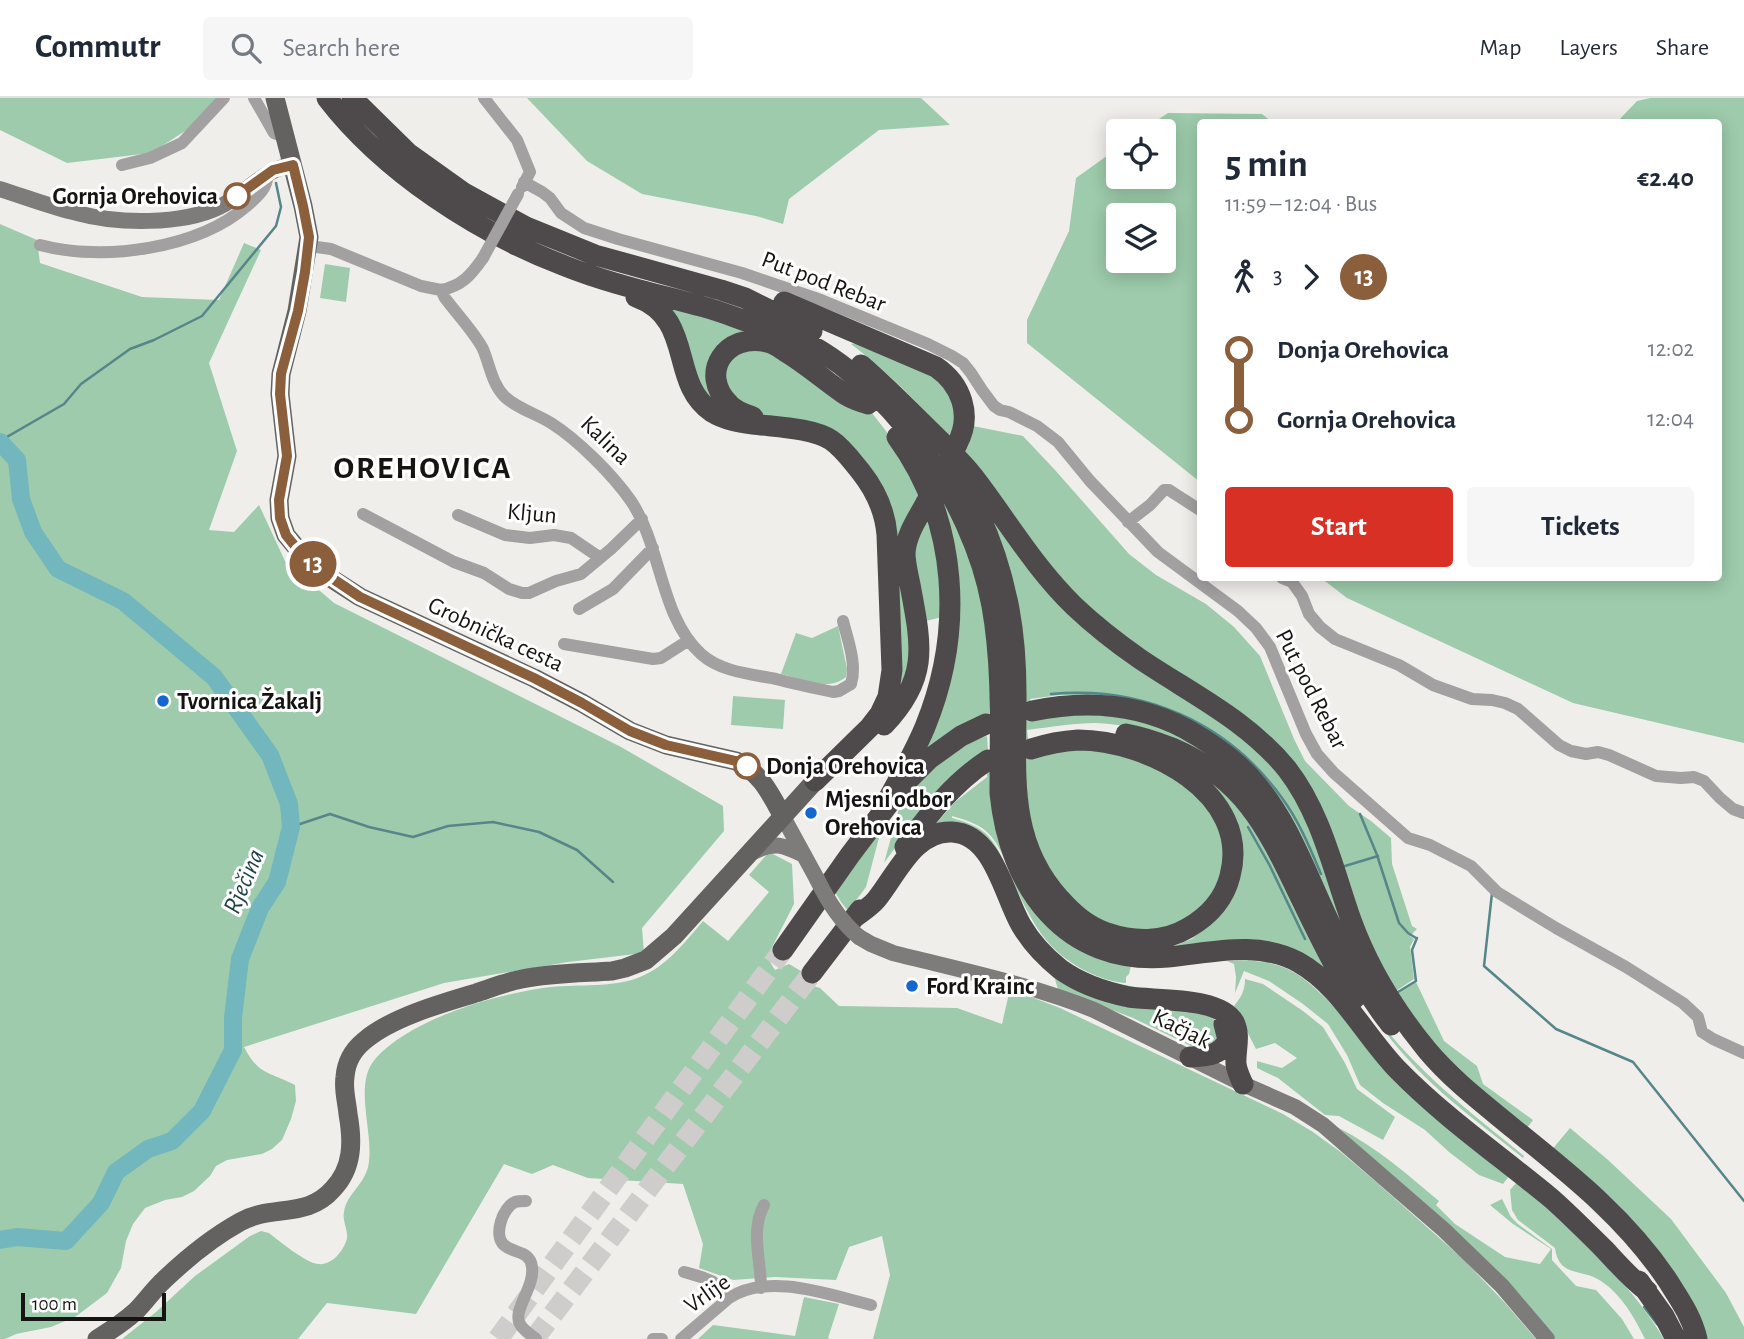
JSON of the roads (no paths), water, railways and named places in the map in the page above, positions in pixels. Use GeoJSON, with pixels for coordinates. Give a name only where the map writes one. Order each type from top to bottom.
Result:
{"type":"FeatureCollection","features":[{"type":"Feature","properties":{"kind":"highway"},"geometry":{"type":"LineString","coordinates":[[327,98],[387,160],[425,190],[460,214],[510,242],[593,277],[706,307],[780,331],[842,367],[865,386],[920,446],[951,492],[981,564],[992,603],[997,637],[1000,680],[1000,793],[1007,835],[1023,876],[1048,912],[1081,940],[1100,950],[1122,956],[1155,958],[1240,949],[1261,950],[1279,954],[1310,970],[1337,995],[1386,1056],[1418,1090],[1552,1200],[1647,1291]]}},
{"type":"Feature","properties":{"kind":"highway"},"geometry":{"type":"LineString","coordinates":[[352,98],[408,153],[464,193],[526,227],[595,255],[745,298],[801,324],[824,338],[854,358],[887,387],[973,477],[1019,542],[1074,606],[1140,659],[1213,704],[1244,727],[1287,770],[1302,791],[1317,821],[1367,958],[1404,1021],[1450,1075],[1579,1182],[1623,1223],[1656,1262],[1681,1301],[1692,1319],[1695,1339]]}},
{"type":"Feature","properties":{"kind":"highway"},"geometry":{"type":"LineString","coordinates":[[593,277],[613,289],[643,300],[663,314],[675,336],[689,383],[703,405],[729,420],[774,426],[829,439],[839,446],[867,480],[880,502],[886,518],[889,564],[891,683],[888,697],[870,727],[814,781]]}},
{"type":"Feature","properties":{"kind":"highway"},"geometry":{"type":"LineString","coordinates":[[721,290],[765,294],[936,367],[944,372],[958,389],[962,402],[964,423],[961,437],[910,534],[905,551],[920,641],[916,677],[891,718],[869,738],[845,752]]}},
{"type":"Feature","properties":{"kind":"highway"},"geometry":{"type":"LineString","coordinates":[[759,326],[816,359],[859,394],[891,429],[907,450],[940,529],[946,554],[950,596],[949,635],[944,669],[924,728],[881,813]]}},
{"type":"Feature","properties":{"kind":"highway"},"geometry":{"type":"LineString","coordinates":[[774,426],[735,410],[719,389],[716,377],[720,356],[739,343],[754,341],[774,344],[803,362],[843,393],[868,404]]}},
{"type":"Feature","properties":{"kind":"highway"},"geometry":{"type":"LineString","coordinates":[[916,417],[948,459],[968,492],[1000,572],[1013,639],[1016,694],[1015,763],[1021,825],[1027,846],[1042,876],[1069,909],[1099,930],[1135,940],[1158,939],[1186,930],[1214,908],[1229,880],[1233,853],[1227,824],[1203,788],[1178,769],[1140,751],[1092,741],[1031,745],[1054,735],[1091,732],[1135,736],[1194,757],[1226,781],[1264,825],[1339,976],[1375,1030],[1409,1070],[1447,1106],[1577,1211],[1647,1291],[1676,1339]]}},
{"type":"Feature","properties":{"kind":"highway"},"geometry":{"type":"LineString","coordinates":[[1032,711],[1068,705],[1107,706],[1165,718],[1215,747],[1249,775],[1289,831],[1332,929],[1354,970],[1384,1016],[1447,1084],[1604,1214],[1650,1269],[1695,1339]]}},
{"type":"Feature","properties":{"kind":"highway"},"geometry":{"type":"LineString","coordinates":[[783,950],[903,785],[929,760],[961,736],[986,724]]}},
{"type":"Feature","properties":{"kind":"highway"},"geometry":{"type":"LineString","coordinates":[[857,927],[924,821],[956,785],[987,765]]}},
{"type":"Feature","properties":{"kind":"highway"},"geometry":{"type":"LineString","coordinates":[[812,973],[857,927],[921,842],[941,833],[960,833],[986,852],[1021,924],[1036,946],[1060,969],[1110,992],[1142,999],[1203,1004],[1232,1019],[1237,1030],[1238,1074],[1243,1084]]}},
{"type":"Feature","properties":{"kind":"highway"},"geometry":{"type":"LineString","coordinates":[[1191,1057],[1215,1054],[1226,1044],[1226,1027],[1216,1010]]}},
{"type":"Feature","properties":{"kind":"main road"},"geometry":{"type":"LineString","coordinates":[[275,98],[308,228],[309,246]]}},
{"type":"Feature","properties":{"kind":"main road"},"geometry":{"type":"LineString","coordinates":[[0,189],[78,214],[105,218],[174,220],[218,208],[267,174],[293,165]]}},
{"type":"Feature","properties":{"kind":"main road","name":"Grobnička cesta"},"geometry":{"type":"LineString","coordinates":[[309,246],[298,311],[281,374],[280,394],[287,456],[279,500],[280,518],[286,535],[294,545],[313,564],[360,597],[534,678],[630,731],[666,745],[744,764],[757,774],[782,815]]}},
{"type":"Feature","properties":{"kind":"main road"},"geometry":{"type":"LineString","coordinates":[[97,1339],[128,1318],[186,1260],[237,1223],[262,1213],[311,1206],[332,1192],[346,1169],[351,1153],[344,1089],[347,1065],[355,1051],[372,1035],[425,1009],[512,981],[625,968],[646,960],[674,936],[814,781]]}},
{"type":"Feature","properties":{"kind":"main road","name":"Kačjak"},"geometry":{"type":"LineString","coordinates":[[782,815],[844,924],[857,927],[871,944],[892,953],[1069,1000],[1295,1107],[1355,1151],[1444,1230],[1502,1286],[1547,1339]]}},
{"type":"Feature","properties":{"kind":"main road"},"geometry":{"type":"LineString","coordinates":[[748,854],[771,844],[788,847],[804,855]]}},
{"type":"Feature","properties":{"kind":"street"},"geometry":{"type":"LineString","coordinates":[[122,165],[150,158],[182,143],[224,98]]}},
{"type":"Feature","properties":{"kind":"street"},"geometry":{"type":"LineString","coordinates":[[254,98],[274,133],[285,137]]}},
{"type":"Feature","properties":{"kind":"street"},"geometry":{"type":"LineString","coordinates":[[309,246],[331,249],[421,286],[441,290],[465,281],[483,258],[530,172],[517,140],[484,98]]}},
{"type":"Feature","properties":{"kind":"street"},"geometry":{"type":"LineString","coordinates":[[40,245],[67,250],[122,251],[190,237],[229,220],[241,211],[265,187],[267,174]]}},
{"type":"Feature","properties":{"kind":"street","name":"Put pod Rebar"},"geometry":{"type":"LineString","coordinates":[[521,188],[550,198],[561,213],[584,228],[773,283],[821,300],[952,356],[963,363],[994,406],[1037,426],[1058,442],[1090,481],[1158,552],[1197,581]]}},
{"type":"Feature","properties":{"kind":"street","name":"Kalina"},"geometry":{"type":"LineString","coordinates":[[441,290],[482,347],[496,386],[503,395],[563,430],[580,444],[630,500],[642,519],[671,607],[689,640],[700,653],[729,669],[833,692],[839,691],[851,684],[853,676],[843,621]]}},
{"type":"Feature","properties":{"kind":"street"},"geometry":{"type":"LineString","coordinates":[[1128,522],[1164,490],[1169,490],[1197,508]]}},
{"type":"Feature","properties":{"kind":"street"},"geometry":{"type":"LineString","coordinates":[[363,514],[454,562],[484,573],[516,592],[529,593],[580,573],[642,519]]}},
{"type":"Feature","properties":{"kind":"street","name":"Kljun"},"geometry":{"type":"LineString","coordinates":[[458,515],[505,535],[530,538],[554,535],[571,538],[599,557]]}},
{"type":"Feature","properties":{"kind":"street"},"geometry":{"type":"LineString","coordinates":[[579,609],[613,589],[653,548]]}},
{"type":"Feature","properties":{"kind":"street","name":"Put pod Rebar"},"geometry":{"type":"LineString","coordinates":[[1197,581],[1238,611],[1256,628],[1270,648],[1317,754],[1334,773],[1408,838],[1430,845],[1471,866],[1497,892],[1683,1003],[1698,1017],[1702,1032],[1744,1054]]}},
{"type":"Feature","properties":{"kind":"street","name":"Put pod Rebar"},"geometry":{"type":"LineString","coordinates":[[1290,581],[1302,596],[1309,614],[1335,639],[1399,664],[1433,685],[1472,699],[1492,700],[1511,706],[1570,751],[1609,755],[1656,776],[1694,777],[1704,781],[1733,809],[1744,813]]}},
{"type":"Feature","properties":{"kind":"street"},"geometry":{"type":"LineString","coordinates":[[564,644],[653,659],[661,658],[689,640]]}},
{"type":"Feature","properties":{"kind":"street"},"geometry":{"type":"LineString","coordinates":[[526,1201],[512,1204],[499,1225],[499,1236],[507,1247],[523,1253],[532,1262],[530,1288],[517,1315],[523,1329],[536,1339]]}},
{"type":"Feature","properties":{"kind":"street"},"geometry":{"type":"LineString","coordinates":[[761,1288],[758,1217],[764,1205]]}},
{"type":"Feature","properties":{"kind":"street"},"geometry":{"type":"LineString","coordinates":[[684,1272],[710,1279],[729,1298]]}},
{"type":"Feature","properties":{"kind":"street","name":"Vrlije"},"geometry":{"type":"LineString","coordinates":[[681,1339],[729,1298],[737,1293],[761,1288],[800,1287],[871,1305]]}},
{"type":"Feature","properties":{"kind":"street"},"geometry":{"type":"LineString","coordinates":[[653,1339],[662,1339]]}},
{"type":"Feature","properties":{"kind":"waterway"},"geometry":{"type":"LineString","coordinates":[[0,441],[64,404],[81,384],[130,349],[202,316],[276,226],[281,207],[276,183]]}},
{"type":"Feature","properties":{"kind":"waterway","name":"Rječina"},"geometry":{"type":"LineString","coordinates":[[0,442],[17,460],[21,499],[33,532],[58,569],[123,601],[214,677],[270,755],[289,804],[291,827],[277,882],[260,908],[240,959],[233,1018],[233,1050],[202,1111],[172,1141],[148,1149],[116,1172],[101,1203],[66,1241],[17,1237],[0,1240]]}},
{"type":"Feature","properties":{"kind":"waterway"},"geometry":{"type":"LineString","coordinates":[[1051,694],[1085,693],[1150,703],[1209,730],[1236,749],[1282,798],[1299,825],[1321,874]]}},
{"type":"Feature","properties":{"kind":"waterway"},"geometry":{"type":"LineString","coordinates":[[291,827],[330,814],[369,827],[413,837],[448,826],[493,822],[539,832],[577,850],[613,882]]}},
{"type":"Feature","properties":{"kind":"waterway"},"geometry":{"type":"LineString","coordinates":[[1360,814],[1377,855],[1399,923],[1416,938]]}},
{"type":"Feature","properties":{"kind":"waterway"},"geometry":{"type":"LineString","coordinates":[[1248,827],[1305,939]]}},
{"type":"Feature","properties":{"kind":"waterway"},"geometry":{"type":"LineString","coordinates":[[1345,866],[1378,856]]}},
{"type":"Feature","properties":{"kind":"waterway"},"geometry":{"type":"LineString","coordinates":[[1492,893],[1484,966],[1556,1029],[1633,1062],[1744,1201]]}},
{"type":"Feature","properties":{"kind":"waterway"},"geometry":{"type":"LineString","coordinates":[[1398,992],[1416,981],[1412,950],[1417,938]]}},
{"type":"Feature","properties":{"kind":"waterway"},"geometry":{"type":"LineString","coordinates":[[1644,1307],[1657,1324]]}},
{"type":"Feature","properties":{"kind":"tunnel"},"geometry":{"type":"LineString","coordinates":[[498,1339],[783,950]]}},
{"type":"Feature","properties":{"kind":"tunnel"},"geometry":{"type":"LineString","coordinates":[[534,1339],[812,973]]}},
{"type":"Feature","properties":{"kind":"place","name":"Gornja Orehovica"},"geometry":{"type":"Point","coordinates":[237,196]}},
{"type":"Feature","properties":{"kind":"place","name":"Tvornica Žakalj"},"geometry":{"type":"Point","coordinates":[163,701]}},
{"type":"Feature","properties":{"kind":"place","name":"Donja Orehovica"},"geometry":{"type":"Point","coordinates":[747,766]}},
{"type":"Feature","properties":{"kind":"place","name":"Mjesni odbor Orehovica"},"geometry":{"type":"Point","coordinates":[811,813]}},
{"type":"Feature","properties":{"kind":"place","name":"Ford Krainc"},"geometry":{"type":"Point","coordinates":[912,986]}},
{"type":"Feature","properties":{"kind":"district","name":"OREHOVICA"},"geometry":{"type":"Point","coordinates":[423,467]}}]}
